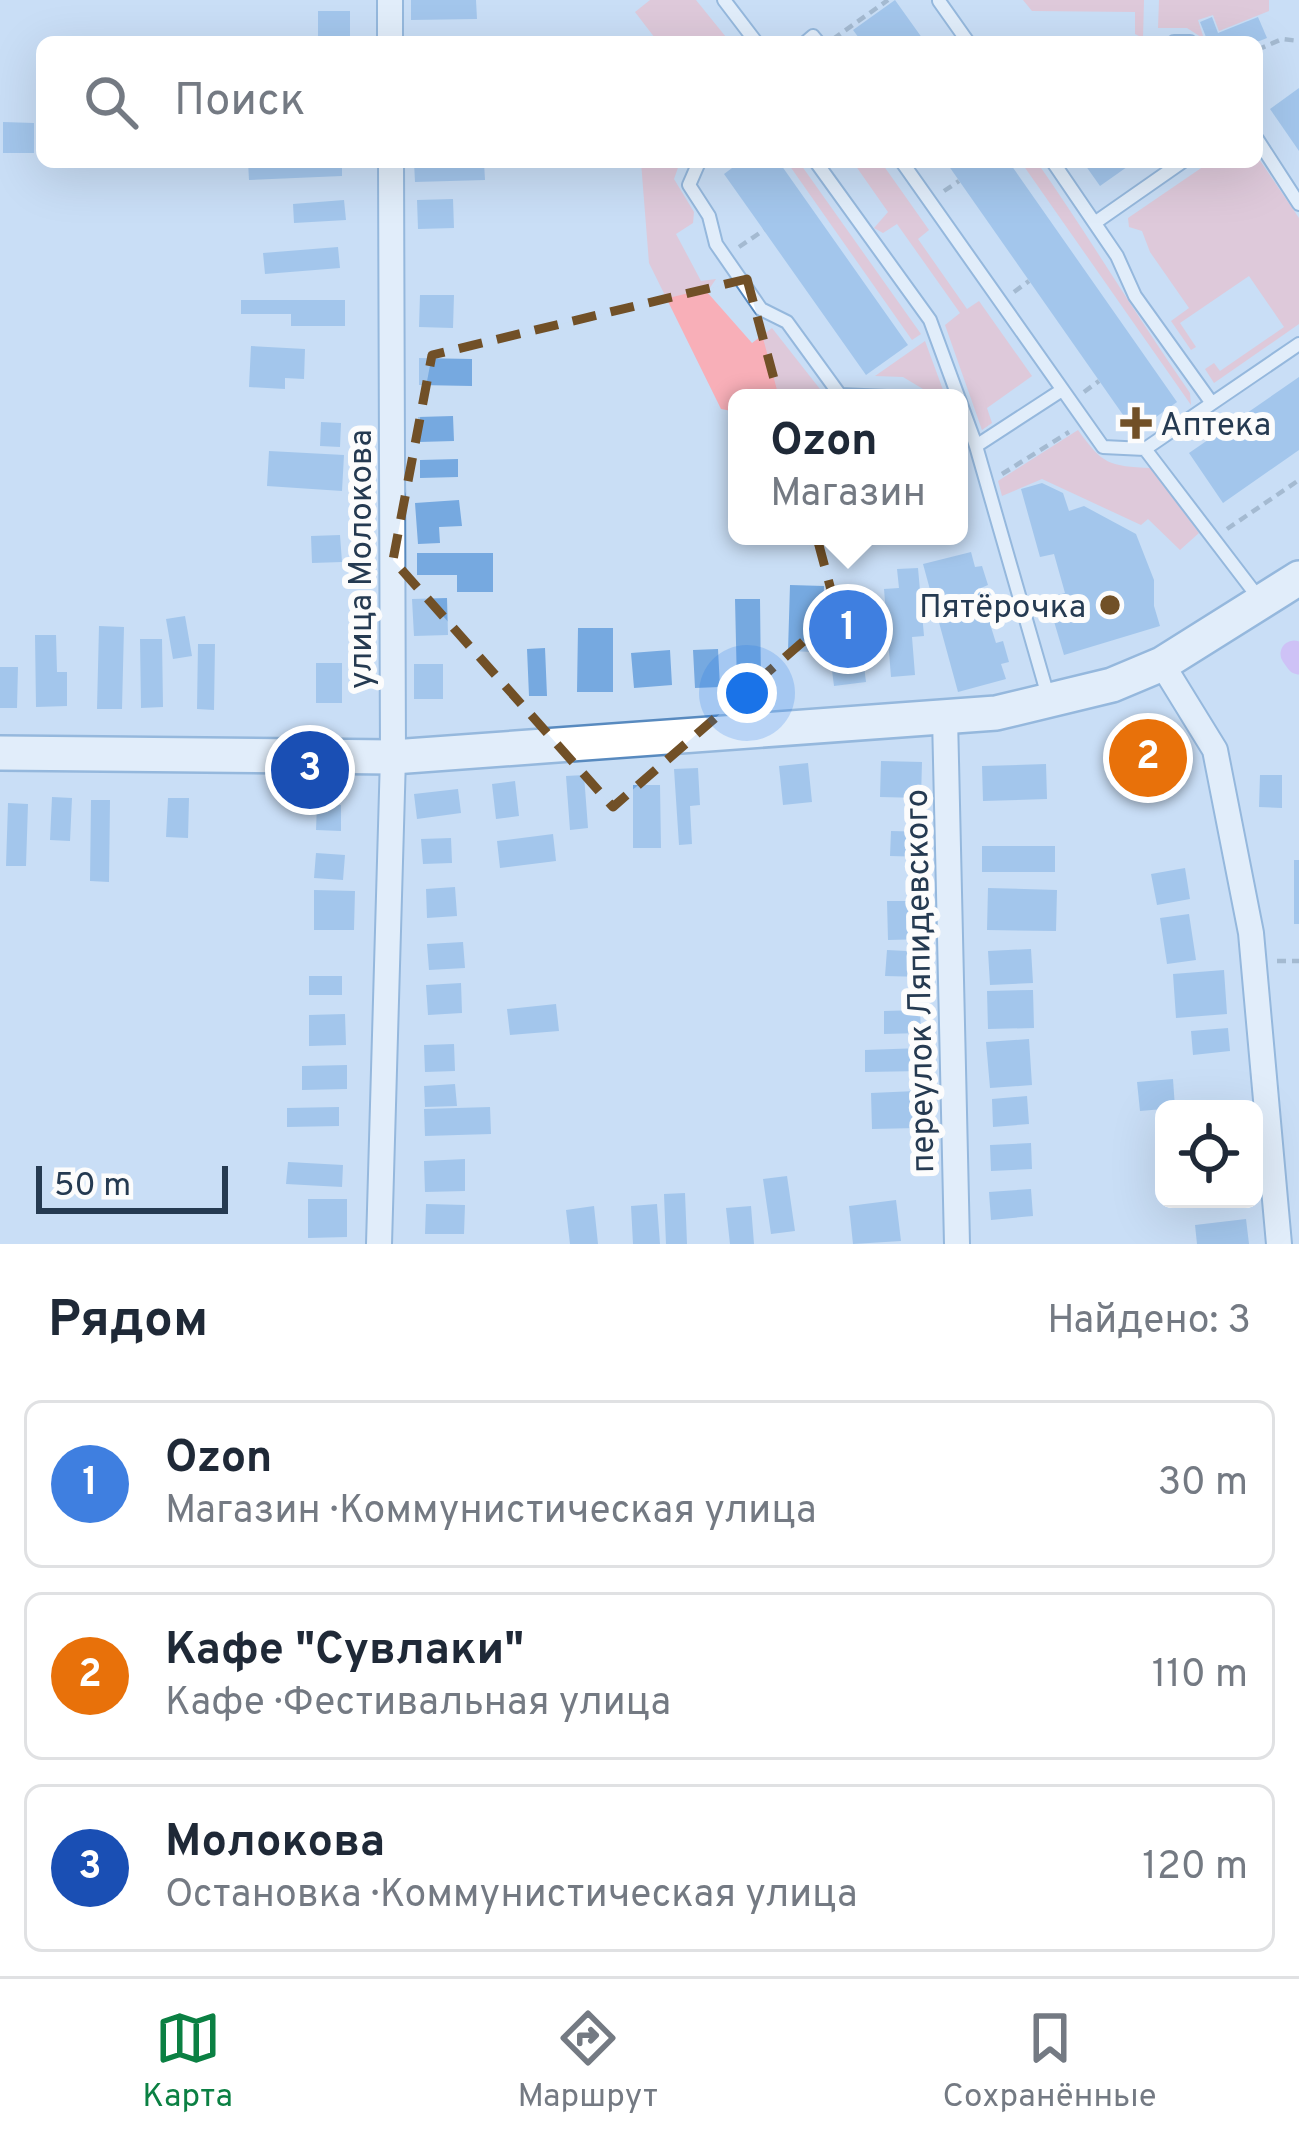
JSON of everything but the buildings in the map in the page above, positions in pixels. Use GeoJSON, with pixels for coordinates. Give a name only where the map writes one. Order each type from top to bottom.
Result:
{"type":"FeatureCollection","features":[{"type":"Feature","properties":{"kind":"street"},"geometry":{"type":"LineString","coordinates":[[390,0],[390,36]]}},
{"type":"Feature","properties":{"kind":"street","name":"улица Молокова"},"geometry":{"type":"LineString","coordinates":[[379,1244],[393,757],[391,168]]}},
{"type":"Feature","properties":{"kind":"street"},"geometry":{"type":"LineString","coordinates":[[0,753],[393,757],[996,713],[1112,685],[1162,664],[1299,578]]}},
{"type":"Feature","properties":{"kind":"street"},"geometry":{"type":"LineString","coordinates":[[1162,664],[1215,750],[1251,933],[1279,1244]]}},
{"type":"Feature","properties":{"kind":"street","name":"переулок Ляпидевского"},"geometry":{"type":"LineString","coordinates":[[945,717],[957,1244]]}},
{"type":"Feature","properties":{"kind":"lane"},"geometry":{"type":"LineString","coordinates":[[724,0],[751,36]]}},
{"type":"Feature","properties":{"kind":"lane"},"geometry":{"type":"LineString","coordinates":[[939,1],[964,36]]}},
{"type":"Feature","properties":{"kind":"lane"},"geometry":{"type":"LineString","coordinates":[[1263,148],[1299,204]]}},
{"type":"Feature","properties":{"kind":"lane"},"geometry":{"type":"LineString","coordinates":[[696,168],[689,184],[709,216],[716,244],[761,309],[787,322],[835,389]]}},
{"type":"Feature","properties":{"kind":"lane"},"geometry":{"type":"LineString","coordinates":[[820,168],[930,320],[956,389]]}},
{"type":"Feature","properties":{"kind":"lane"},"geometry":{"type":"LineString","coordinates":[[906,168],[1102,447],[1145,449],[1299,344]]}},
{"type":"Feature","properties":{"kind":"lane"},"geometry":{"type":"LineString","coordinates":[[1057,168],[1096,221],[1136,296],[1210,402]]}},
{"type":"Feature","properties":{"kind":"lane"},"geometry":{"type":"LineString","coordinates":[[1096,221],[1173,168]]}},
{"type":"Feature","properties":{"kind":"lane"},"geometry":{"type":"LineString","coordinates":[[975,441],[1062,390]]}},
{"type":"Feature","properties":{"kind":"lane"},"geometry":{"type":"LineString","coordinates":[[968,422],[1049,702]]}},
{"type":"Feature","properties":{"kind":"lane"},"geometry":{"type":"LineString","coordinates":[[968,435],[975,441]]}},
{"type":"Feature","properties":{"kind":"lane"},"geometry":{"type":"LineString","coordinates":[[1145,449],[1263,603]]}},
{"type":"Feature","properties":{"kind":"path"},"geometry":{"type":"LineString","coordinates":[[837,36],[888,0]]}},
{"type":"Feature","properties":{"kind":"path"},"geometry":{"type":"LineString","coordinates":[[1263,47],[1282,39],[1299,41]]}},
{"type":"Feature","properties":{"kind":"path"},"geometry":{"type":"LineString","coordinates":[[725,257],[764,230]]}},
{"type":"Feature","properties":{"kind":"path"},"geometry":{"type":"LineString","coordinates":[[987,483],[1085,422]]}},
{"type":"Feature","properties":{"kind":"path"},"geometry":{"type":"LineString","coordinates":[[1212,539],[1299,480]]}},
{"type":"Feature","properties":{"kind":"highlighted area"},"geometry":{"type":"Polygon","coordinates":[[[747,279],[837,612],[613,807],[393,560],[432,355],[747,279]]]}},
{"type":"Feature","properties":{"kind":"shaded area"},"geometry":{"type":"Polygon","coordinates":[[[650,0],[696,0],[725,36],[653,36],[635,12],[650,0]]]}},
{"type":"Feature","properties":{"kind":"shaded area"},"geometry":{"type":"Polygon","coordinates":[[[1023,0],[1144,0],[1143,36],[1135,34],[1135,12],[1032,11],[1023,0]]]}},
{"type":"Feature","properties":{"kind":"shaded area"},"geometry":{"type":"Polygon","coordinates":[[[1159,0],[1269,0],[1269,11],[1219,31],[1213,15],[1198,20],[1203,36],[1187,28],[1158,28],[1159,0]]]}},
{"type":"Feature","properties":{"kind":"shaded area"},"geometry":{"type":"Polygon","coordinates":[[[1263,165],[1299,218],[1299,324],[1214,383],[1205,369],[1214,363],[1220,371],[1284,327],[1249,276],[1180,323],[1196,347],[1191,350],[1171,321],[1189,308],[1150,252],[1142,231],[1129,227],[1128,218],[1201,168],[1263,165]]]}},
{"type":"Feature","properties":{"kind":"shaded area"},"geometry":{"type":"Polygon","coordinates":[[[641,168],[678,168],[674,179],[694,212],[693,223],[676,234],[701,281],[716,279],[707,292],[752,343],[772,328],[820,389],[728,389],[728,410],[721,409],[649,263],[641,168]]]}},
{"type":"Feature","properties":{"kind":"shaded area"},"geometry":{"type":"Polygon","coordinates":[[[791,168],[803,168],[921,334],[912,340],[791,168]]]}},
{"type":"Feature","properties":{"kind":"shaded area"},"geometry":{"type":"Polygon","coordinates":[[[857,168],[885,168],[929,230],[918,239],[967,309],[979,301],[1032,376],[987,408],[992,423],[982,430],[945,325],[960,313],[897,224],[883,233],[874,228],[888,212],[857,168]]]}},
{"type":"Feature","properties":{"kind":"shaded area"},"geometry":{"type":"Polygon","coordinates":[[[1025,168],[1041,168],[1190,393],[1191,405],[1025,168]]]}},
{"type":"Feature","properties":{"kind":"shaded area"},"geometry":{"type":"Polygon","coordinates":[[[925,341],[943,389],[923,389],[903,377],[875,376],[925,341]]]}},
{"type":"Feature","properties":{"kind":"shaded area"},"geometry":{"type":"Polygon","coordinates":[[[1078,430],[1108,461],[1151,468],[1199,533],[1180,550],[1148,519],[1141,525],[1042,479],[1002,496],[998,481],[1078,430]]]}},
{"type":"Feature","properties":{"kind":"waterway"},"geometry":{"type":"LineString","coordinates":[[1294,654],[1299,661]]}},
{"type":"Feature","properties":{"kind":"place","name":"Аптека"},"geometry":{"type":"Point","coordinates":[1136,423]}},
{"type":"Feature","properties":{"kind":"place","name":"Пятёрочка"},"geometry":{"type":"Point","coordinates":[1110,605]}},
{"type":"Feature","properties":{"kind":"place","name":"Ozon"},"geometry":{"type":"Point","coordinates":[848,629]}},
{"type":"Feature","properties":{"kind":"place","name":"Кафе \"Сувлаки\""},"geometry":{"type":"Point","coordinates":[1148,758]}},
{"type":"Feature","properties":{"kind":"place","name":"Молокова"},"geometry":{"type":"Point","coordinates":[310,770]}}]}
